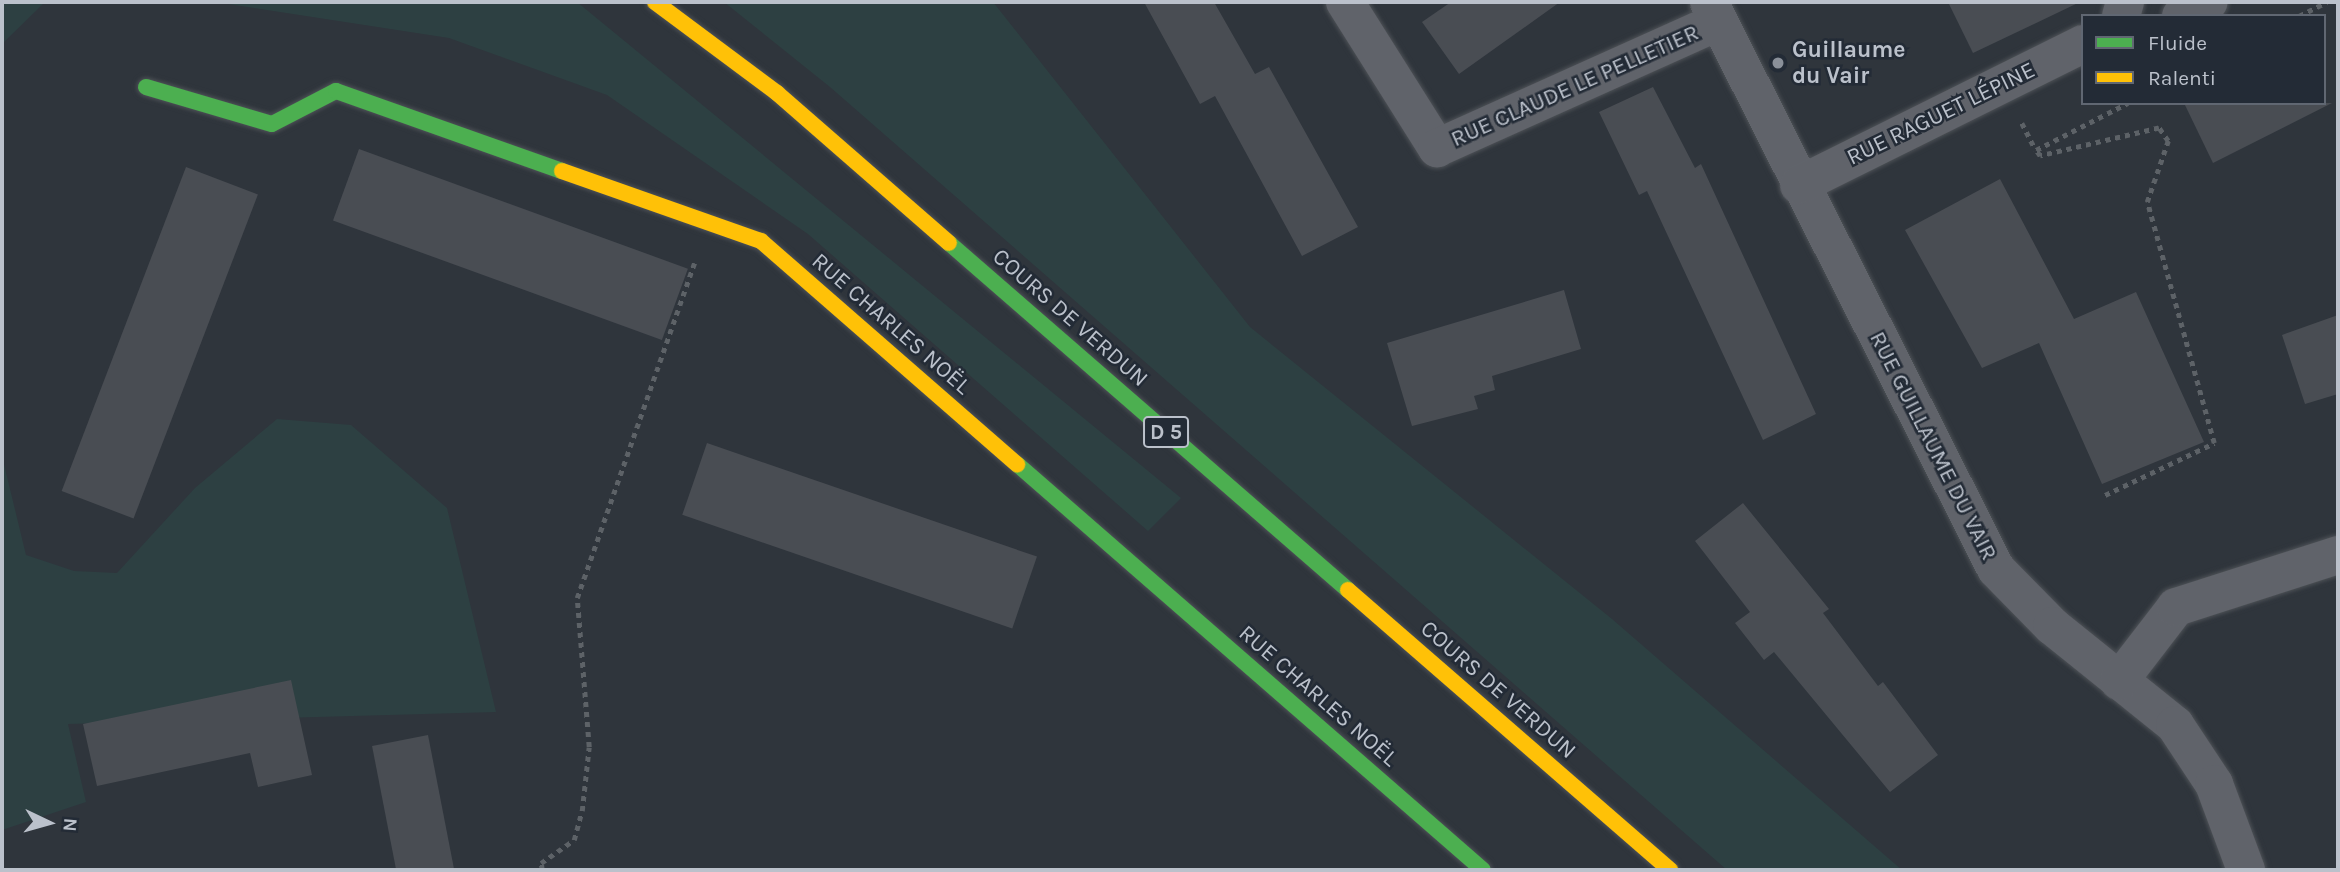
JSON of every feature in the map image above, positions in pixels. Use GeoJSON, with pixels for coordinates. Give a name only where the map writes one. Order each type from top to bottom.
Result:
{"type":"FeatureCollection","features":[{"type":"Feature","properties":{"kind":"street","name":"COURS DE VERDUN"},"geometry":{"type":"LineString","coordinates":[[655,2],[777,93],[1670,870]]}},
{"type":"Feature","properties":{"kind":"street","name":"RUE CLAUDE LE PELLETIER"},"geometry":{"type":"LineString","coordinates":[[1345,2],[1437,148],[1714,11]]}},
{"type":"Feature","properties":{"kind":"street"},"geometry":{"type":"LineString","coordinates":[[2185,14],[2209,2]]}},
{"type":"Feature","properties":{"kind":"street","name":"RUE GUILLAUME DU VAIR"},"geometry":{"type":"LineString","coordinates":[[1714,11],[1799,184],[1996,569],[2052,626],[2175,725],[2214,784],[2246,870]]}},
{"type":"Feature","properties":{"kind":"street","name":"RUE RAGUET LÉPINE"},"geometry":{"type":"LineString","coordinates":[[1799,184],[2081,45]]}},
{"type":"Feature","properties":{"kind":"street","name":"RUE CHARLES NOËL"},"geometry":{"type":"LineString","coordinates":[[146,87],[272,124],[336,91],[709,220],[761,241],[1483,870]]}},
{"type":"Feature","properties":{"kind":"street"},"geometry":{"type":"LineString","coordinates":[[2119,681],[2176,607],[2338,555]]}},
{"type":"Feature","properties":{"kind":"path"},"geometry":{"type":"LineString","coordinates":[[2303,14],[2327,2]]}},
{"type":"Feature","properties":{"kind":"path"},"geometry":{"type":"LineString","coordinates":[[2105,495],[2214,443],[2147,202],[2168,141],[2159,128],[2040,156],[2036,150],[2124,105]]}},
{"type":"Feature","properties":{"kind":"path"},"geometry":{"type":"LineString","coordinates":[[542,870],[541,863],[574,840],[582,811],[589,747],[577,598],[709,220]]}},
{"type":"Feature","properties":{"kind":"shaded area"},"geometry":{"type":"Polygon","coordinates":[[[2,2],[45,2],[2,44],[2,2]]]}},
{"type":"Feature","properties":{"kind":"shaded area"},"geometry":{"type":"Polygon","coordinates":[[[215,2],[577,2],[1181,498],[1148,531],[808,234],[607,95],[449,38],[215,2]]]}},
{"type":"Feature","properties":{"kind":"shaded area"},"geometry":{"type":"Polygon","coordinates":[[[724,2],[993,2],[1250,327],[1612,619],[1902,870],[1727,870],[830,87],[724,2]]]}},
{"type":"Feature","properties":{"kind":"shaded area"},"geometry":{"type":"Polygon","coordinates":[[[277,419],[351,425],[447,508],[496,712],[68,724],[86,802],[2,830],[2,456],[26,555],[74,571],[117,573],[195,488],[277,419]]]}},
{"type":"Feature","properties":{"kind":"building"},"geometry":{"type":"Polygon","coordinates":[[[1144,2],[1214,2],[1255,74],[1269,67],[1358,227],[1302,256],[1215,96],[1200,104],[1144,2]]]}},
{"type":"Feature","properties":{"kind":"building"},"geometry":{"type":"Polygon","coordinates":[[[1451,2],[1560,2],[1459,74],[1422,22],[1451,2]]]}},
{"type":"Feature","properties":{"kind":"building"},"geometry":{"type":"Polygon","coordinates":[[[1948,2],[2080,2],[1973,53],[1948,2]]]}},
{"type":"Feature","properties":{"kind":"building"},"geometry":{"type":"Polygon","coordinates":[[[1653,87],[1695,168],[1701,164],[1816,414],[1763,440],[1647,191],[1639,195],[1599,112],[1653,87]]]}},
{"type":"Feature","properties":{"kind":"building"},"geometry":{"type":"Polygon","coordinates":[[[2332,103],[2213,163],[2185,105],[2332,103]]]}},
{"type":"Feature","properties":{"kind":"building"},"geometry":{"type":"Polygon","coordinates":[[[359,149],[688,269],[662,340],[333,220],[359,149]]]}},
{"type":"Feature","properties":{"kind":"building"},"geometry":{"type":"Polygon","coordinates":[[[186,167],[258,195],[134,519],[62,491],[186,167]]]}},
{"type":"Feature","properties":{"kind":"building"},"geometry":{"type":"Polygon","coordinates":[[[2000,179],[2074,319],[2136,292],[2204,442],[2102,484],[2039,343],[1982,368],[1905,230],[2000,179]]]}},
{"type":"Feature","properties":{"kind":"building"},"geometry":{"type":"Polygon","coordinates":[[[1564,290],[1581,349],[1492,376],[1495,390],[1474,396],[1478,409],[1412,426],[1387,343],[1564,290]]]}},
{"type":"Feature","properties":{"kind":"building"},"geometry":{"type":"Polygon","coordinates":[[[2338,315],[2338,394],[2305,404],[2282,335],[2338,315]]]}},
{"type":"Feature","properties":{"kind":"building"},"geometry":{"type":"Polygon","coordinates":[[[707,443],[1037,557],[1012,628],[682,515],[707,443]]]}},
{"type":"Feature","properties":{"kind":"building"},"geometry":{"type":"Polygon","coordinates":[[[1743,503],[1829,609],[1823,613],[1878,686],[1883,682],[1938,755],[1890,792],[1774,652],[1764,660],[1735,623],[1750,612],[1695,541],[1743,503]]]}},
{"type":"Feature","properties":{"kind":"building"},"geometry":{"type":"Polygon","coordinates":[[[291,680],[312,775],[258,787],[250,753],[97,786],[83,724],[291,680]]]}},
{"type":"Feature","properties":{"kind":"building"},"geometry":{"type":"Polygon","coordinates":[[[428,735],[454,870],[396,870],[372,746],[428,735]]]}},
{"type":"Feature","properties":{"kind":"traffic: fast"},"geometry":{"type":"LineString","coordinates":[[146,87],[272,124],[336,91],[562,171]]}},
{"type":"Feature","properties":{"kind":"traffic: fast"},"geometry":{"type":"LineString","coordinates":[[949,243],[1348,590]]}},
{"type":"Feature","properties":{"kind":"traffic: fast"},"geometry":{"type":"LineString","coordinates":[[1017,464],[1483,870]]}},
{"type":"Feature","properties":{"kind":"traffic: slow"},"geometry":{"type":"LineString","coordinates":[[655,2],[777,93],[949,243]]}},
{"type":"Feature","properties":{"kind":"traffic: slow"},"geometry":{"type":"LineString","coordinates":[[562,171],[761,241],[1017,464]]}},
{"type":"Feature","properties":{"kind":"traffic: slow"},"geometry":{"type":"LineString","coordinates":[[1348,590],[1670,870]]}},
{"type":"Feature","properties":{"kind":"place","name":"Guillaume du Vair"},"geometry":{"type":"Point","coordinates":[1778,63]}}]}
